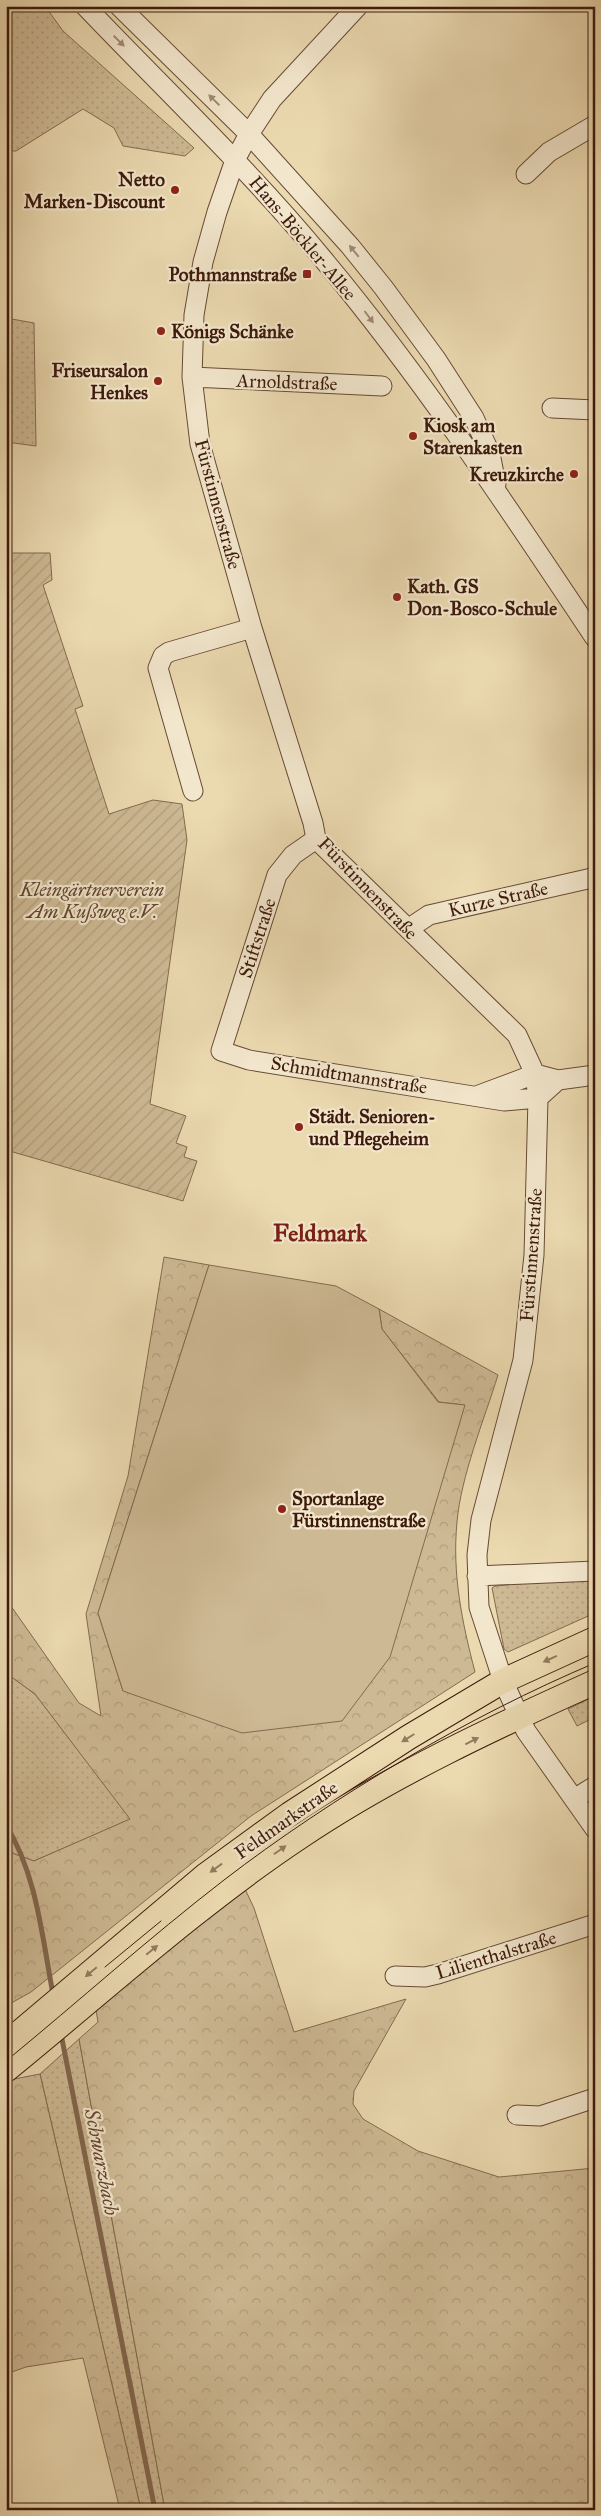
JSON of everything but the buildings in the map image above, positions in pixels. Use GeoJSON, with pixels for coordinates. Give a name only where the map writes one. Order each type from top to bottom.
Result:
{"type":"FeatureCollection","features":[{"type":"Feature","properties":{"kind":"main road","name":"Feldmarkstraße"},"geometry":{"type":"LineString","coordinates":[[6,2044],[206,1875],[290,1814],[409,1737],[503,1681],[595,1639]]}},
{"type":"Feature","properties":{"kind":"main road","name":"Feldmarkstraße"},"geometry":{"type":"LineString","coordinates":[[6,2070],[222,1893],[299,1837],[382,1787],[520,1717],[595,1682]]}},
{"type":"Feature","properties":{"kind":"street","name":"Hans-Böckler-Allee"},"geometry":{"type":"LineString","coordinates":[[85,6],[235,160],[323,259],[498,490],[595,638]]}},
{"type":"Feature","properties":{"kind":"street","name":"Hans-Böckler-Allee"},"geometry":{"type":"LineString","coordinates":[[119,6],[249,134],[350,246],[399,308],[474,418],[490,454],[498,490]]}},
{"type":"Feature","properties":{"kind":"street","name":"Fürstinnenstraße"},"geometry":{"type":"LineString","coordinates":[[358,6],[272,99],[249,134],[235,160],[217,212],[197,289],[192,377],[200,444],[252,628],[313,823],[316,839],[517,1035],[536,1074],[538,1098],[534,1254],[524,1360],[482,1520],[477,1555],[479,1607],[503,1681],[520,1717]]}},
{"type":"Feature","properties":{"kind":"street"},"geometry":{"type":"LineString","coordinates":[[526,174],[549,152],[595,125]]}},
{"type":"Feature","properties":{"kind":"street","name":"Arnoldstraße"},"geometry":{"type":"LineString","coordinates":[[192,377],[382,386]]}},
{"type":"Feature","properties":{"kind":"street"},"geometry":{"type":"LineString","coordinates":[[440,413],[462,398]]}},
{"type":"Feature","properties":{"kind":"street"},"geometry":{"type":"LineString","coordinates":[[552,408],[595,410]]}},
{"type":"Feature","properties":{"kind":"street"},"geometry":{"type":"LineString","coordinates":[[193,791],[158,668],[159,661],[169,652],[252,628]]}},
{"type":"Feature","properties":{"kind":"street","name":"Stiftstraße"},"geometry":{"type":"LineString","coordinates":[[221,1051],[277,876],[293,855],[316,839]]}},
{"type":"Feature","properties":{"kind":"street","name":"Kurze Straße"},"geometry":{"type":"LineString","coordinates":[[408,929],[429,915],[592,878]]}},
{"type":"Feature","properties":{"kind":"street","name":"Schmidtmannstraße"},"geometry":{"type":"LineString","coordinates":[[221,1051],[249,1060],[504,1100],[538,1098]]}},
{"type":"Feature","properties":{"kind":"street"},"geometry":{"type":"LineString","coordinates":[[536,1074],[558,1080],[595,1076]]}},
{"type":"Feature","properties":{"kind":"street","name":"Schmidtmannstraße"},"geometry":{"type":"LineString","coordinates":[[479,1095],[536,1074]]}},
{"type":"Feature","properties":{"kind":"street"},"geometry":{"type":"LineString","coordinates":[[538,1098],[558,1080]]}},
{"type":"Feature","properties":{"kind":"street"},"geometry":{"type":"LineString","coordinates":[[478,1576],[595,1571]]}},
{"type":"Feature","properties":{"kind":"street"},"geometry":{"type":"LineString","coordinates":[[520,1717],[532,1740],[595,1829]]}},
{"type":"Feature","properties":{"kind":"street"},"geometry":{"type":"LineString","coordinates":[[574,1799],[595,1786]]}},
{"type":"Feature","properties":{"kind":"street","name":"Lilienthalstraße"},"geometry":{"type":"LineString","coordinates":[[395,1976],[425,1977],[438,1974],[595,1924]]}},
{"type":"Feature","properties":{"kind":"street"},"geometry":{"type":"LineString","coordinates":[[517,2115],[540,2116],[595,2098]]}},
{"type":"Feature","properties":{"kind":"green space"},"geometry":{"type":"Polygon","coordinates":[[[6,6],[45,6],[63,31],[194,148],[185,156],[123,146],[114,128],[83,109],[16,151],[6,151],[6,6]]]}},
{"type":"Feature","properties":{"kind":"green space"},"geometry":{"type":"Polygon","coordinates":[[[6,318],[34,323],[36,446],[6,442],[6,318]]]}},
{"type":"Feature","properties":{"kind":"green space","name":"Kleingärtnerverein Am Kußweg e.V."},"geometry":{"type":"Polygon","coordinates":[[[6,553],[50,553],[52,580],[43,585],[83,706],[75,709],[109,814],[153,800],[182,804],[187,840],[150,1104],[186,1116],[176,1143],[187,1147],[184,1157],[197,1161],[183,1201],[6,1150],[6,553]]]}},
{"type":"Feature","properties":{"kind":"green space"},"geometry":{"type":"Polygon","coordinates":[[[164,1257],[209,1265],[98,1613],[123,1691],[464,1405],[439,1402],[382,1329],[379,1309],[498,1375],[468,1467],[459,1504],[457,1522],[456,1560],[459,1598],[475,1672],[251,1816],[31,1992],[6,2006],[6,1851],[34,1861],[130,1819],[35,1694],[6,1673],[6,1599],[79,1703],[101,1716],[86,1614],[128,1476],[164,1257]]]}},
{"type":"Feature","properties":{"kind":"green space","name":"Sportanlage Fürstinnenstraße"},"geometry":{"type":"Polygon","coordinates":[[[209,1265],[336,1286],[379,1309],[382,1329],[438,1402],[465,1405],[390,1657],[342,1721],[242,1733],[123,1691],[98,1613],[209,1265]]]}},
{"type":"Feature","properties":{"kind":"green space"},"geometry":{"type":"Polygon","coordinates":[[[595,1577],[595,1613],[508,1652],[504,1649],[492,1588],[495,1586],[595,1577]]]}},
{"type":"Feature","properties":{"kind":"green space"},"geometry":{"type":"Polygon","coordinates":[[[6,1673],[35,1694],[131,1819],[34,1861],[6,1851],[6,1673]]]}},
{"type":"Feature","properties":{"kind":"green space"},"geometry":{"type":"Polygon","coordinates":[[[595,1696],[595,1717],[577,1726],[568,1709],[595,1696]]]}},
{"type":"Feature","properties":{"kind":"green space"},"geometry":{"type":"Polygon","coordinates":[[[245,1889],[254,1908],[294,2032],[406,1999],[354,2091],[353,2104],[363,2119],[418,2151],[499,2177],[595,2168],[595,2510],[165,2510],[79,2039],[98,2022],[96,2010],[175,1942],[245,1889]]]}},
{"type":"Feature","properties":{"kind":"green space"},"geometry":{"type":"Polygon","coordinates":[[[79,2039],[165,2510],[141,2510],[40,2074],[79,2039]]]}},
{"type":"Feature","properties":{"kind":"green space"},"geometry":{"type":"Polygon","coordinates":[[[40,2074],[141,2510],[120,2510],[83,2358],[26,2367],[6,2374],[6,2086],[14,2079],[40,2074]]]}},
{"type":"Feature","properties":{"kind":"waterway","name":"Schwarzbach"},"geometry":{"type":"LineString","coordinates":[[6,1825],[25,1864],[32,1885],[53,1994]]}},
{"type":"Feature","properties":{"kind":"waterway","name":"Schwarzbach"},"geometry":{"type":"LineString","coordinates":[[61,2034],[155,2510]]}},
{"type":"Feature","properties":{"kind":"tram line"},"geometry":{"type":"LineString","coordinates":[[6,2061],[196,1902],[266,1849],[310,1819],[403,1760],[451,1733],[547,1684],[595,1663]]}},
{"type":"Feature","properties":{"kind":"tram line"},"geometry":{"type":"LineString","coordinates":[[105,1967],[161,1921]]}},
{"type":"Feature","properties":{"kind":"place","name":"Netto Marken-Discount"},"geometry":{"type":"Point","coordinates":[175,190]}},
{"type":"Feature","properties":{"kind":"place","name":"Pothmannstraße"},"geometry":{"type":"Point","coordinates":[307,274]}},
{"type":"Feature","properties":{"kind":"place","name":"Königs Schänke"},"geometry":{"type":"Point","coordinates":[161,331]}},
{"type":"Feature","properties":{"kind":"place","name":"Friseursalon Henkes"},"geometry":{"type":"Point","coordinates":[158,381]}},
{"type":"Feature","properties":{"kind":"place","name":"Kiosk am Starenkasten"},"geometry":{"type":"Point","coordinates":[413,436]}},
{"type":"Feature","properties":{"kind":"place","name":"Kreuzkirche"},"geometry":{"type":"Point","coordinates":[574,474]}},
{"type":"Feature","properties":{"kind":"place","name":"Kath. GS Don-Bosco-Schule"},"geometry":{"type":"Point","coordinates":[397,597]}},
{"type":"Feature","properties":{"kind":"place","name":"Städt. Senioren- und Pflegeheim"},"geometry":{"type":"Point","coordinates":[299,1127]}},
{"type":"Feature","properties":{"kind":"place","name":"Sportanlage Fürstinnenstraße"},"geometry":{"type":"Point","coordinates":[282,1509]}},
{"type":"Feature","properties":{"kind":"district","name":"Feldmark"},"geometry":{"type":"Point","coordinates":[320,1233]}}]}
